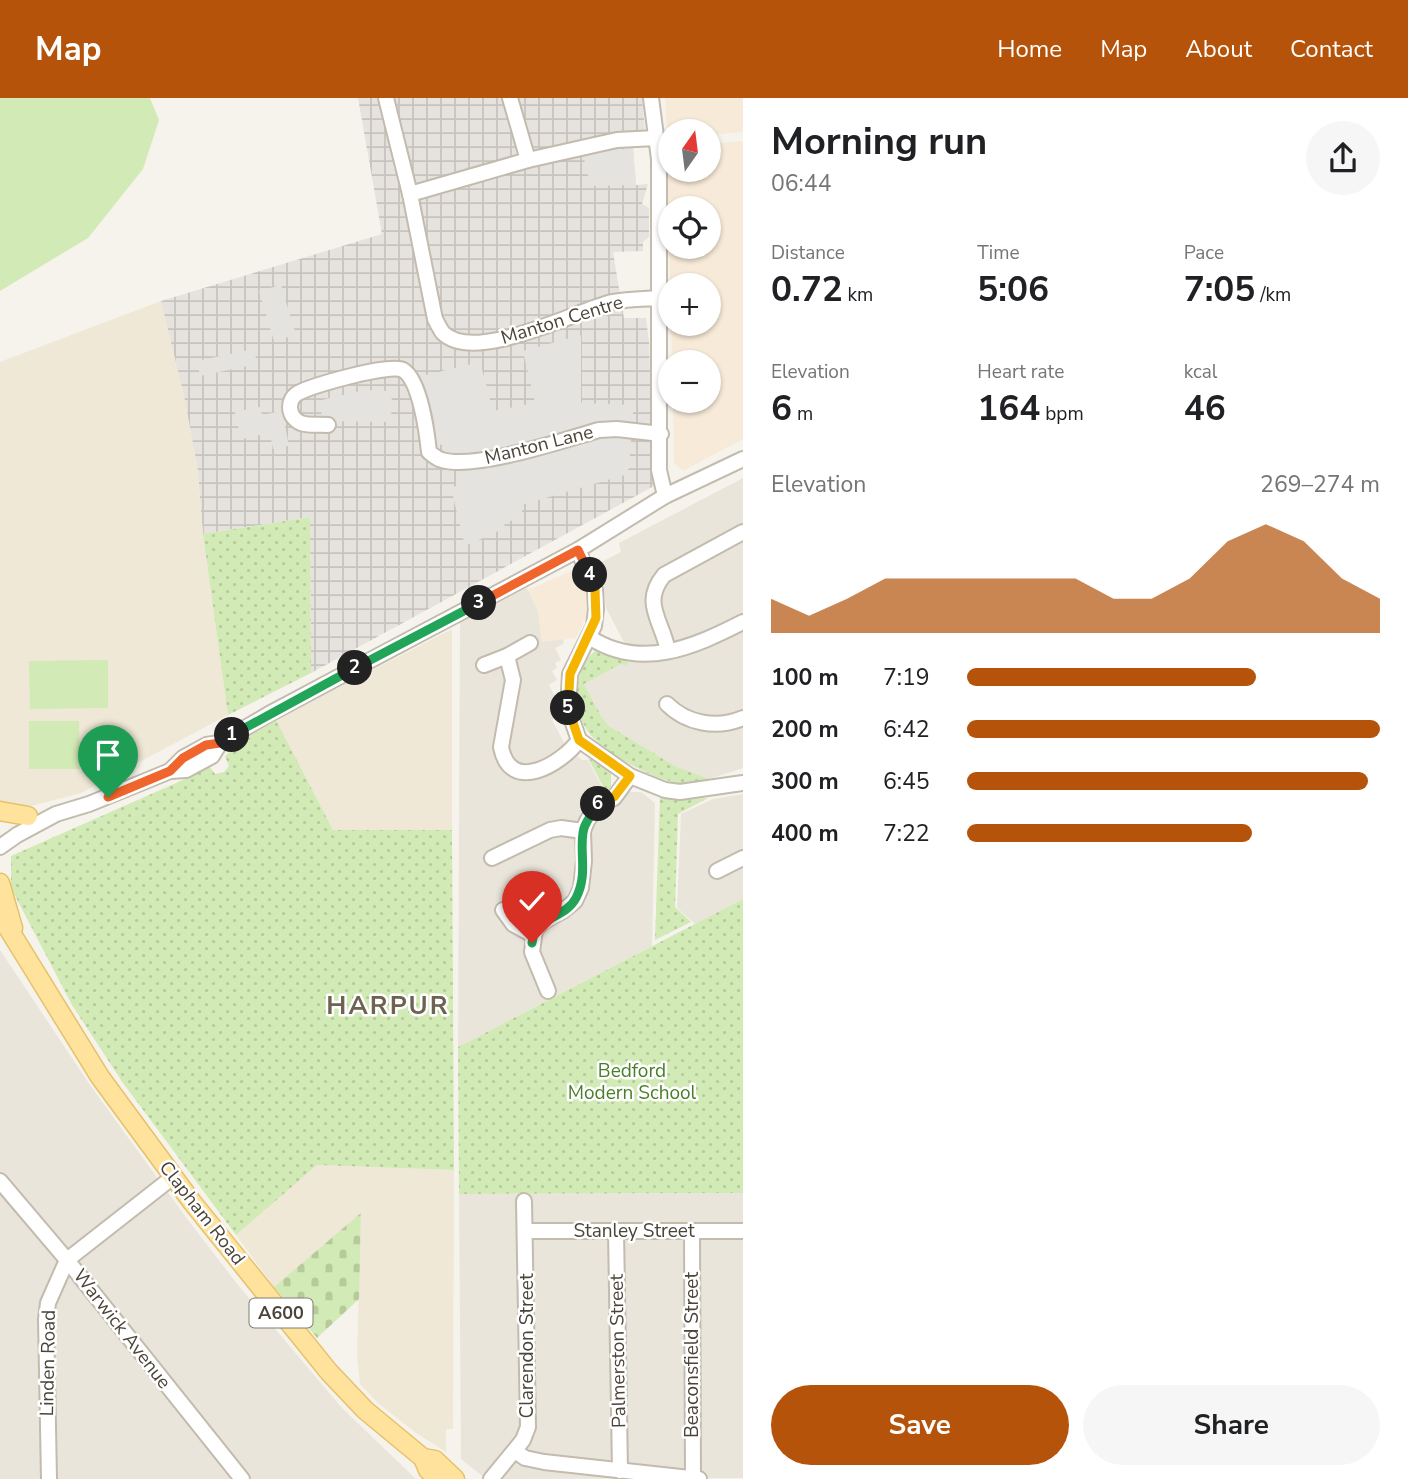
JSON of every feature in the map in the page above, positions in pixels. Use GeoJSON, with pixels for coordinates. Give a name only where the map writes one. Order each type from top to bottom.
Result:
{"type":"FeatureCollection","features":[{"type":"Feature","properties":{"kind":"main road"},"geometry":{"type":"LineString","coordinates":[[0,811],[28,817]]}},
{"type":"Feature","properties":{"kind":"main road","name":"Clapham Road"},"geometry":{"type":"LineString","coordinates":[[0,883],[16,938]]}},
{"type":"Feature","properties":{"kind":"main road","name":"Clapham Road"},"geometry":{"type":"LineString","coordinates":[[0,915],[100,1077],[173,1177],[329,1372],[365,1410],[424,1458],[435,1460],[455,1479]]}},
{"type":"Feature","properties":{"kind":"main road","name":"Clapham Road"},"geometry":{"type":"LineString","coordinates":[[424,1458],[428,1470],[438,1479]]}},
{"type":"Feature","properties":{"kind":"street","name":"Manton Centre"},"geometry":{"type":"LineString","coordinates":[[386,98],[410,194],[435,319],[444,334],[463,342],[483,344],[611,302],[658,298]]}},
{"type":"Feature","properties":{"kind":"street"},"geometry":{"type":"LineString","coordinates":[[510,98],[528,160]]}},
{"type":"Feature","properties":{"kind":"street"},"geometry":{"type":"LineString","coordinates":[[651,98],[659,159],[660,273]]}},
{"type":"Feature","properties":{"kind":"street"},"geometry":{"type":"LineString","coordinates":[[410,194],[528,160],[617,140],[656,138]]}},
{"type":"Feature","properties":{"kind":"street"},"geometry":{"type":"LineString","coordinates":[[660,336],[659,470],[665,496]]}},
{"type":"Feature","properties":{"kind":"street","name":"Manton Lane"},"geometry":{"type":"LineString","coordinates":[[328,425],[301,424],[293,418],[291,401],[296,394],[393,367],[404,371],[411,379],[427,430],[429,452],[439,460],[485,460],[598,430],[617,429],[660,434]]}},
{"type":"Feature","properties":{"kind":"street"},"geometry":{"type":"LineString","coordinates":[[0,847],[57,814],[170,771],[183,758],[206,745],[220,743],[269,713],[578,550],[665,496],[743,459]]}},
{"type":"Feature","properties":{"kind":"street"},"geometry":{"type":"LineString","coordinates":[[668,651],[652,602],[653,591],[658,582],[664,575],[743,532]]}},
{"type":"Feature","properties":{"kind":"street"},"geometry":{"type":"LineString","coordinates":[[578,550],[595,590],[596,618],[574,665],[568,691],[568,709],[579,740],[630,776],[651,785],[680,792],[743,783]]}},
{"type":"Feature","properties":{"kind":"street"},"geometry":{"type":"LineString","coordinates":[[589,637],[600,644],[637,654],[682,650],[743,622]]}},
{"type":"Feature","properties":{"kind":"street"},"geometry":{"type":"LineString","coordinates":[[484,664],[507,656],[530,643]]}},
{"type":"Feature","properties":{"kind":"street"},"geometry":{"type":"LineString","coordinates":[[507,656],[513,680],[501,747],[508,766],[516,771],[537,771],[565,756],[579,740]]}},
{"type":"Feature","properties":{"kind":"street"},"geometry":{"type":"LineString","coordinates":[[667,704],[676,713],[702,722],[718,724],[743,718]]}},
{"type":"Feature","properties":{"kind":"street"},"geometry":{"type":"LineString","coordinates":[[548,991],[532,952],[533,935],[544,921],[575,901],[581,888],[583,831],[598,805],[614,797],[630,776]]}},
{"type":"Feature","properties":{"kind":"street"},"geometry":{"type":"LineString","coordinates":[[0,821],[57,814]]}},
{"type":"Feature","properties":{"kind":"street"},"geometry":{"type":"LineString","coordinates":[[499,851],[550,830],[561,828],[583,831]]}},
{"type":"Feature","properties":{"kind":"street"},"geometry":{"type":"LineString","coordinates":[[717,871],[743,858]]}},
{"type":"Feature","properties":{"kind":"street"},"geometry":{"type":"LineString","coordinates":[[503,911],[513,924],[533,935]]}},
{"type":"Feature","properties":{"kind":"street","name":"Linden Road"},"geometry":{"type":"LineString","coordinates":[[49,1479],[48,1303],[67,1260],[173,1177]]}},
{"type":"Feature","properties":{"kind":"street","name":"Warwick Avenue"},"geometry":{"type":"LineString","coordinates":[[0,1181],[67,1260],[242,1479]]}},
{"type":"Feature","properties":{"kind":"street","name":"Clarendon Street"},"geometry":{"type":"LineString","coordinates":[[491,1479],[523,1440],[528,1427],[524,1201]]}},
{"type":"Feature","properties":{"kind":"street","name":"Stanley Street"},"geometry":{"type":"LineString","coordinates":[[526,1231],[743,1231]]}},
{"type":"Feature","properties":{"kind":"street","name":"Palmerston Street"},"geometry":{"type":"LineString","coordinates":[[616,1231],[620,1471]]}},
{"type":"Feature","properties":{"kind":"street","name":"Beaconsfield Street"},"geometry":{"type":"LineString","coordinates":[[692,1231],[695,1479]]}},
{"type":"Feature","properties":{"kind":"street"},"geometry":{"type":"LineString","coordinates":[[515,1451],[525,1458],[695,1479]]}},
{"type":"Feature","properties":{"kind":"shaded area"},"geometry":{"type":"Polygon","coordinates":[[[358,98],[642,98],[645,131],[633,148],[636,185],[648,184],[642,204],[649,208],[649,237],[643,242],[643,251],[613,252],[624,318],[646,318],[654,486],[311,673],[310,517],[203,534],[197,465],[161,301],[382,234],[358,98]]]}},
{"type":"Feature","properties":{"kind":"shaded area"},"geometry":{"type":"Polygon","coordinates":[[[665,98],[743,98],[743,132],[721,134],[721,119],[666,119],[665,98]]]}},
{"type":"Feature","properties":{"kind":"shaded area"},"geometry":{"type":"Polygon","coordinates":[[[743,141],[743,439],[683,471],[674,463],[673,413],[721,413],[721,350],[672,350],[671,336],[721,336],[721,273],[670,273],[669,259],[721,259],[721,196],[668,196],[667,182],[721,182],[721,143],[743,141]]]}},
{"type":"Feature","properties":{"kind":"shaded area"},"geometry":{"type":"Polygon","coordinates":[[[633,148],[636,185],[591,186],[584,159],[592,157],[592,153],[633,148]]]}},
{"type":"Feature","properties":{"kind":"shaded area"},"geometry":{"type":"Polygon","coordinates":[[[281,285],[296,335],[274,341],[259,291],[281,285]]]}},
{"type":"Feature","properties":{"kind":"shaded area"},"geometry":{"type":"Polygon","coordinates":[[[161,301],[184,395],[197,465],[203,534],[228,715],[81,793],[31,806],[0,803],[0,362],[161,301]]]}},
{"type":"Feature","properties":{"kind":"shaded area"},"geometry":{"type":"Polygon","coordinates":[[[581,335],[581,403],[633,405],[633,419],[627,423],[608,422],[489,455],[454,454],[437,442],[418,377],[480,362],[493,411],[535,403],[523,351],[581,335]]]}},
{"type":"Feature","properties":{"kind":"shaded area"},"geometry":{"type":"Polygon","coordinates":[[[254,349],[257,364],[200,376],[197,361],[254,349]]]}},
{"type":"Feature","properties":{"kind":"shaded area"},"geometry":{"type":"Polygon","coordinates":[[[364,390],[392,391],[391,422],[321,421],[322,400],[364,390]]]}},
{"type":"Feature","properties":{"kind":"shaded area"},"geometry":{"type":"Polygon","coordinates":[[[260,407],[262,415],[282,411],[289,446],[273,449],[270,433],[241,439],[235,412],[260,407]]]}},
{"type":"Feature","properties":{"kind":"shaded area"},"geometry":{"type":"Polygon","coordinates":[[[607,436],[631,438],[629,468],[625,475],[521,505],[523,517],[504,523],[505,528],[465,546],[451,488],[456,486],[457,468],[481,469],[607,436]]]}},
{"type":"Feature","properties":{"kind":"shaded area"},"geometry":{"type":"Polygon","coordinates":[[[743,478],[743,768],[709,779],[675,766],[609,726],[584,684],[629,657],[606,608],[602,580],[596,565],[621,552],[619,543],[743,478]]]}},
{"type":"Feature","properties":{"kind":"shaded area"},"geometry":{"type":"Polygon","coordinates":[[[578,568],[588,597],[586,616],[576,638],[542,642],[538,611],[528,590],[578,568]]]}},
{"type":"Feature","properties":{"kind":"shaded area"},"geometry":{"type":"Polygon","coordinates":[[[526,586],[538,611],[542,641],[564,639],[563,644],[555,648],[561,660],[555,663],[557,668],[552,671],[557,680],[549,685],[556,698],[550,701],[559,716],[552,720],[567,748],[582,760],[588,760],[605,793],[615,804],[626,792],[641,792],[655,803],[652,946],[458,1047],[460,621],[526,586]]]}},
{"type":"Feature","properties":{"kind":"shaded area"},"geometry":{"type":"Polygon","coordinates":[[[452,629],[452,830],[333,830],[276,720],[452,629]]]}},
{"type":"Feature","properties":{"kind":"shaded area"},"geometry":{"type":"Polygon","coordinates":[[[743,794],[743,899],[695,924],[677,908],[681,814],[713,799],[743,794]]]}},
{"type":"Feature","properties":{"kind":"shaded area"},"geometry":{"type":"Polygon","coordinates":[[[0,950],[90,1085],[238,1285],[342,1408],[416,1479],[0,1479],[0,950]]]}},
{"type":"Feature","properties":{"kind":"shaded area"},"geometry":{"type":"Polygon","coordinates":[[[317,1165],[454,1170],[453,1429],[446,1429],[446,1452],[416,1433],[378,1403],[360,1384],[357,1354],[361,1214],[274,1287],[236,1235],[317,1165]]]}},
{"type":"Feature","properties":{"kind":"shaded area"},"geometry":{"type":"Polygon","coordinates":[[[743,1193],[743,1478],[486,1479],[461,1459],[459,1194],[743,1193]]]}},
{"type":"Feature","properties":{"kind":"green space"},"geometry":{"type":"Polygon","coordinates":[[[0,98],[150,98],[159,120],[143,169],[88,238],[0,291],[0,98]]]}},
{"type":"Feature","properties":{"kind":"green space"},"geometry":{"type":"Polygon","coordinates":[[[310,517],[311,673],[228,715],[203,534],[310,517]]]}},
{"type":"Feature","properties":{"kind":"green space"},"geometry":{"type":"Polygon","coordinates":[[[597,650],[629,657],[627,665],[620,664],[584,684],[609,726],[675,766],[709,779],[697,784],[664,779],[628,763],[589,733],[579,711],[577,687],[585,662],[597,650]]]}},
{"type":"Feature","properties":{"kind":"green space"},"geometry":{"type":"Polygon","coordinates":[[[108,660],[108,708],[30,709],[29,661],[108,660]]]}},
{"type":"Feature","properties":{"kind":"green space"},"geometry":{"type":"Polygon","coordinates":[[[276,720],[333,830],[452,830],[454,1170],[317,1165],[236,1235],[123,1083],[72,1005],[11,888],[11,856],[209,766],[215,774],[224,772],[229,766],[225,756],[244,740],[276,720]]]}},
{"type":"Feature","properties":{"kind":"green space"},"geometry":{"type":"Polygon","coordinates":[[[29,721],[79,721],[80,769],[29,769],[29,721]]]}},
{"type":"Feature","properties":{"kind":"green space"},"geometry":{"type":"Polygon","coordinates":[[[588,758],[611,771],[611,789],[606,792],[588,758]]]}},
{"type":"Feature","properties":{"kind":"green space"},"geometry":{"type":"Polygon","coordinates":[[[660,796],[678,799],[708,798],[678,814],[675,907],[691,922],[655,940],[660,796]]]}},
{"type":"Feature","properties":{"kind":"green space","name":"Bedford Modern School"},"geometry":{"type":"Polygon","coordinates":[[[743,899],[743,1193],[459,1194],[458,1047],[743,899]]]}},
{"type":"Feature","properties":{"kind":"green space"},"geometry":{"type":"Polygon","coordinates":[[[361,1213],[359,1299],[317,1338],[274,1287],[361,1213]]]}},
{"type":"Feature","properties":{"kind":"district","name":"HARPUR"},"geometry":{"type":"Point","coordinates":[388,1005]}},
{"type":"Feature","properties":{"kind":"route"},"geometry":{"type":"LineString","coordinates":[[108,797],[170,771],[183,758],[206,745],[220,743],[269,713],[578,550],[595,590],[596,618],[570,674],[568,709],[579,740],[630,776],[614,797],[598,805],[587,821],[583,831],[581,888],[575,901],[544,921],[535,930],[532,943]]}}]}
